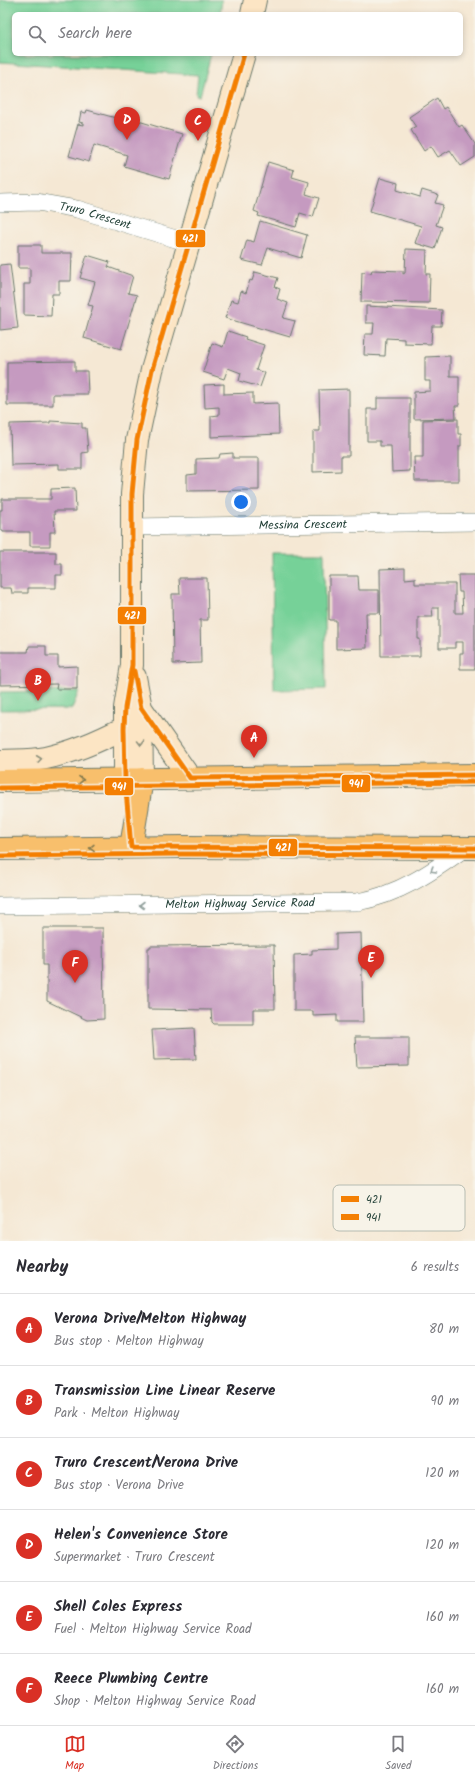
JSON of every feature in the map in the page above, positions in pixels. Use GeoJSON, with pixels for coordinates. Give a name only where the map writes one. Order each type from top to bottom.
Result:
{"type":"FeatureCollection","features":[{"type":"Feature","properties":{"kind":"highway"},"geometry":{"type":"LineString","coordinates":[[0,781],[475,775]]}},
{"type":"Feature","properties":{"kind":"highway"},"geometry":{"type":"LineString","coordinates":[[131,847],[133,779]]}},
{"type":"Feature","properties":{"kind":"highway"},"geometry":{"type":"LineString","coordinates":[[0,849],[131,847],[470,848]]}},
{"type":"Feature","properties":{"kind":"street"},"geometry":{"type":"LineString","coordinates":[[252,12],[255,0]]}},
{"type":"Feature","properties":{"kind":"street"},"geometry":{"type":"LineString","coordinates":[[133,779],[124,728],[125,708],[132,664],[131,527],[134,467],[143,407],[243,56]]}},
{"type":"Feature","properties":{"kind":"street","name":"Truro Crescent"},"geometry":{"type":"LineString","coordinates":[[0,203],[37,202],[77,209],[189,243]]}},
{"type":"Feature","properties":{"kind":"street","name":"Messina Crescent"},"geometry":{"type":"LineString","coordinates":[[131,527],[475,522]]}},
{"type":"Feature","properties":{"kind":"street"},"geometry":{"type":"LineString","coordinates":[[132,664],[141,708],[133,779]]}},
{"type":"Feature","properties":{"kind":"street"},"geometry":{"type":"LineString","coordinates":[[141,708],[190,778]]}},
{"type":"Feature","properties":{"kind":"street"},"geometry":{"type":"LineString","coordinates":[[0,761],[38,759],[61,754],[97,742],[124,728]]}},
{"type":"Feature","properties":{"kind":"street","name":"Melton Highway Service Road"},"geometry":{"type":"LineString","coordinates":[[0,906],[357,902],[374,899],[391,893],[421,878],[470,848]]}},
{"type":"Feature","properties":{"kind":"green space"},"geometry":{"type":"Polygon","coordinates":[[[0,0],[222,0],[220,12],[12,12],[12,56],[210,56],[200,96],[196,95],[198,75],[0,62],[0,0]]]}},
{"type":"Feature","properties":{"kind":"green space"},"geometry":{"type":"Polygon","coordinates":[[[272,553],[324,553],[326,689],[274,690],[272,553]]]}},
{"type":"Feature","properties":{"kind":"green space"},"geometry":{"type":"Polygon","coordinates":[[[79,691],[72,709],[0,710],[0,692],[79,691]]]}},
{"type":"Feature","properties":{"kind":"building"},"geometry":{"type":"Polygon","coordinates":[[[437,98],[443,109],[446,107],[459,127],[462,125],[475,144],[475,157],[461,166],[450,150],[438,157],[431,146],[424,151],[411,130],[416,127],[409,117],[437,98]]]}},
{"type":"Feature","properties":{"kind":"building"},"geometry":{"type":"Polygon","coordinates":[[[87,110],[134,123],[135,120],[182,134],[169,179],[124,166],[127,155],[94,145],[89,162],[69,156],[78,124],[83,125],[83,123],[79,122],[81,112],[86,113],[87,110]]]}},
{"type":"Feature","properties":{"kind":"building"},"geometry":{"type":"Polygon","coordinates":[[[268,162],[294,170],[292,177],[309,182],[306,194],[319,198],[313,217],[300,213],[296,227],[258,216],[259,213],[254,211],[268,162]]]}},
{"type":"Feature","properties":{"kind":"building"},"geometry":{"type":"Polygon","coordinates":[[[380,178],[398,183],[397,190],[420,197],[422,190],[438,195],[435,203],[443,205],[436,225],[442,227],[435,249],[415,243],[421,226],[370,211],[380,178]]]}},
{"type":"Feature","properties":{"kind":"building"},"geometry":{"type":"Polygon","coordinates":[[[260,221],[307,235],[301,258],[268,248],[262,265],[241,260],[247,240],[254,242],[260,221]]]}},
{"type":"Feature","properties":{"kind":"building"},"geometry":{"type":"Polygon","coordinates":[[[18,245],[41,245],[41,253],[72,253],[71,281],[59,281],[59,294],[52,294],[51,316],[24,315],[24,284],[30,284],[30,268],[18,268],[18,245]]]}},
{"type":"Feature","properties":{"kind":"building"},"geometry":{"type":"Polygon","coordinates":[[[406,249],[427,250],[426,274],[430,274],[429,303],[361,302],[362,272],[371,273],[372,270],[403,271],[403,274],[405,273],[406,249]]]}},
{"type":"Feature","properties":{"kind":"building"},"geometry":{"type":"Polygon","coordinates":[[[87,255],[110,262],[108,267],[133,276],[128,293],[137,295],[121,349],[84,338],[93,306],[88,305],[95,282],[80,278],[87,255]]]}},
{"type":"Feature","properties":{"kind":"building"},"geometry":{"type":"Polygon","coordinates":[[[10,264],[18,328],[0,330],[0,265],[10,264]]]}},
{"type":"Feature","properties":{"kind":"building"},"geometry":{"type":"Polygon","coordinates":[[[255,272],[278,278],[275,287],[280,289],[277,299],[288,303],[283,318],[295,321],[290,337],[225,318],[231,300],[238,302],[241,291],[246,293],[250,280],[252,281],[255,272]]]}},
{"type":"Feature","properties":{"kind":"building"},"geometry":{"type":"Polygon","coordinates":[[[366,306],[442,310],[441,326],[432,326],[431,344],[404,343],[404,339],[386,338],[385,356],[364,355],[365,334],[373,334],[374,323],[366,323],[366,306]]]}},
{"type":"Feature","properties":{"kind":"building"},"geometry":{"type":"Polygon","coordinates":[[[228,331],[246,337],[245,339],[264,345],[256,370],[265,373],[260,387],[239,381],[241,373],[228,368],[224,379],[203,372],[212,343],[223,347],[228,331]]]}},
{"type":"Feature","properties":{"kind":"building"},"geometry":{"type":"Polygon","coordinates":[[[450,356],[450,376],[459,376],[459,406],[455,406],[456,418],[414,419],[414,392],[430,391],[430,381],[425,381],[425,357],[450,356]]]}},
{"type":"Feature","properties":{"kind":"building"},"geometry":{"type":"Polygon","coordinates":[[[75,361],[75,371],[87,371],[88,394],[53,394],[53,405],[7,405],[7,362],[75,361]]]}},
{"type":"Feature","properties":{"kind":"building"},"geometry":{"type":"Polygon","coordinates":[[[224,384],[224,394],[253,393],[253,404],[278,403],[279,434],[211,437],[211,416],[219,415],[219,407],[205,408],[204,385],[224,384]]]}},
{"type":"Feature","properties":{"kind":"building"},"geometry":{"type":"Polygon","coordinates":[[[349,389],[349,456],[341,456],[341,471],[313,472],[313,431],[320,431],[319,390],[349,389]]]}},
{"type":"Feature","properties":{"kind":"building"},"geometry":{"type":"Polygon","coordinates":[[[377,398],[410,398],[410,471],[392,472],[391,446],[380,446],[380,441],[367,441],[367,409],[377,409],[377,398]]]}},
{"type":"Feature","properties":{"kind":"building"},"geometry":{"type":"Polygon","coordinates":[[[458,419],[458,434],[461,434],[461,446],[459,446],[459,481],[415,481],[414,457],[423,457],[423,420],[458,419]]]}},
{"type":"Feature","properties":{"kind":"building"},"geometry":{"type":"Polygon","coordinates":[[[50,421],[82,423],[82,428],[86,428],[88,452],[82,453],[82,469],[59,469],[59,464],[11,465],[10,424],[50,423],[50,421]]]}},
{"type":"Feature","properties":{"kind":"building"},"geometry":{"type":"Polygon","coordinates":[[[233,453],[233,458],[259,458],[259,490],[187,491],[187,475],[196,474],[196,459],[219,458],[220,454],[233,453]]]}},
{"type":"Feature","properties":{"kind":"building"},"geometry":{"type":"Polygon","coordinates":[[[75,488],[76,511],[54,511],[55,532],[50,532],[50,546],[30,546],[30,532],[3,532],[3,530],[0,530],[0,510],[2,510],[2,499],[51,499],[51,489],[75,488]]]}},
{"type":"Feature","properties":{"kind":"building"},"geometry":{"type":"Polygon","coordinates":[[[0,552],[56,552],[56,564],[62,564],[62,575],[56,575],[56,588],[28,588],[28,593],[12,593],[11,588],[0,588],[0,552]]]}},
{"type":"Feature","properties":{"kind":"building"},"geometry":{"type":"Polygon","coordinates":[[[405,568],[405,579],[415,578],[415,584],[455,584],[455,613],[463,613],[462,592],[459,592],[458,575],[475,575],[475,669],[460,669],[460,653],[463,653],[463,642],[455,642],[455,648],[439,648],[439,608],[432,608],[433,617],[418,617],[420,656],[381,656],[380,569],[405,568]]]}},
{"type":"Feature","properties":{"kind":"building"},"geometry":{"type":"Polygon","coordinates":[[[329,576],[358,576],[359,590],[379,590],[379,613],[366,613],[367,648],[336,649],[336,620],[329,620],[329,576]]]}},
{"type":"Feature","properties":{"kind":"building"},"geometry":{"type":"Polygon","coordinates":[[[179,578],[207,578],[208,620],[200,620],[201,663],[173,664],[172,594],[180,594],[179,578]]]}},
{"type":"Feature","properties":{"kind":"building"},"geometry":{"type":"Polygon","coordinates":[[[29,646],[46,646],[46,656],[58,656],[58,667],[77,666],[77,689],[56,689],[57,684],[0,685],[0,652],[28,652],[29,646]]]}},
{"type":"Feature","properties":{"kind":"building"},"geometry":{"type":"Polygon","coordinates":[[[43,928],[103,928],[104,1019],[87,1020],[47,1001],[47,965],[43,965],[43,928]]]}},
{"type":"Feature","properties":{"kind":"building"},"geometry":{"type":"Polygon","coordinates":[[[361,933],[363,1022],[337,1022],[337,1015],[313,1016],[313,1011],[294,1011],[294,955],[312,954],[312,950],[336,949],[336,934],[361,933]]]}},
{"type":"Feature","properties":{"kind":"building"},"geometry":{"type":"Polygon","coordinates":[[[274,945],[275,1009],[253,1009],[253,1024],[214,1024],[212,1022],[211,1010],[148,1009],[148,948],[150,948],[150,946],[274,945]]]}},
{"type":"Feature","properties":{"kind":"building"},"geometry":{"type":"Polygon","coordinates":[[[194,1028],[196,1059],[154,1060],[152,1030],[194,1028]]]}},
{"type":"Feature","properties":{"kind":"building"},"geometry":{"type":"Polygon","coordinates":[[[355,1037],[409,1037],[409,1066],[357,1067],[355,1037]]]}},
{"type":"Feature","properties":{"kind":"transit line","name":"421"},"geometry":{"type":"LineString","coordinates":[[243,56],[152,370],[137,440],[132,494],[132,665],[125,708],[124,728],[125,779],[131,847],[475,848]]}},
{"type":"Feature","properties":{"kind":"transit line","name":"421"},"geometry":{"type":"LineString","coordinates":[[134,671],[141,708],[190,778],[475,775]]}},
{"type":"Feature","properties":{"kind":"transit line","name":"941"},"geometry":{"type":"LineString","coordinates":[[0,788],[475,782]]}},
{"type":"Feature","properties":{"kind":"transit line","name":"941"},"geometry":{"type":"LineString","coordinates":[[0,856],[182,854],[475,855]]}},
{"type":"Feature","properties":{"kind":"place","name":"Helen's Convenience Store"},"geometry":{"type":"Point","coordinates":[127,140]}},
{"type":"Feature","properties":{"kind":"place","name":"Truro Crescent/Verona Drive"},"geometry":{"type":"Point","coordinates":[198,141]}},
{"type":"Feature","properties":{"kind":"place","name":"Transmission Line Linear Reserve"},"geometry":{"type":"Point","coordinates":[38,701]}},
{"type":"Feature","properties":{"kind":"place","name":"Verona Drive/Melton Highway"},"geometry":{"type":"Point","coordinates":[254,758]}},
{"type":"Feature","properties":{"kind":"place","name":"Shell Coles Express"},"geometry":{"type":"Point","coordinates":[371,978]}},
{"type":"Feature","properties":{"kind":"place","name":"Reece Plumbing Centre"},"geometry":{"type":"Point","coordinates":[75,983]}}]}
